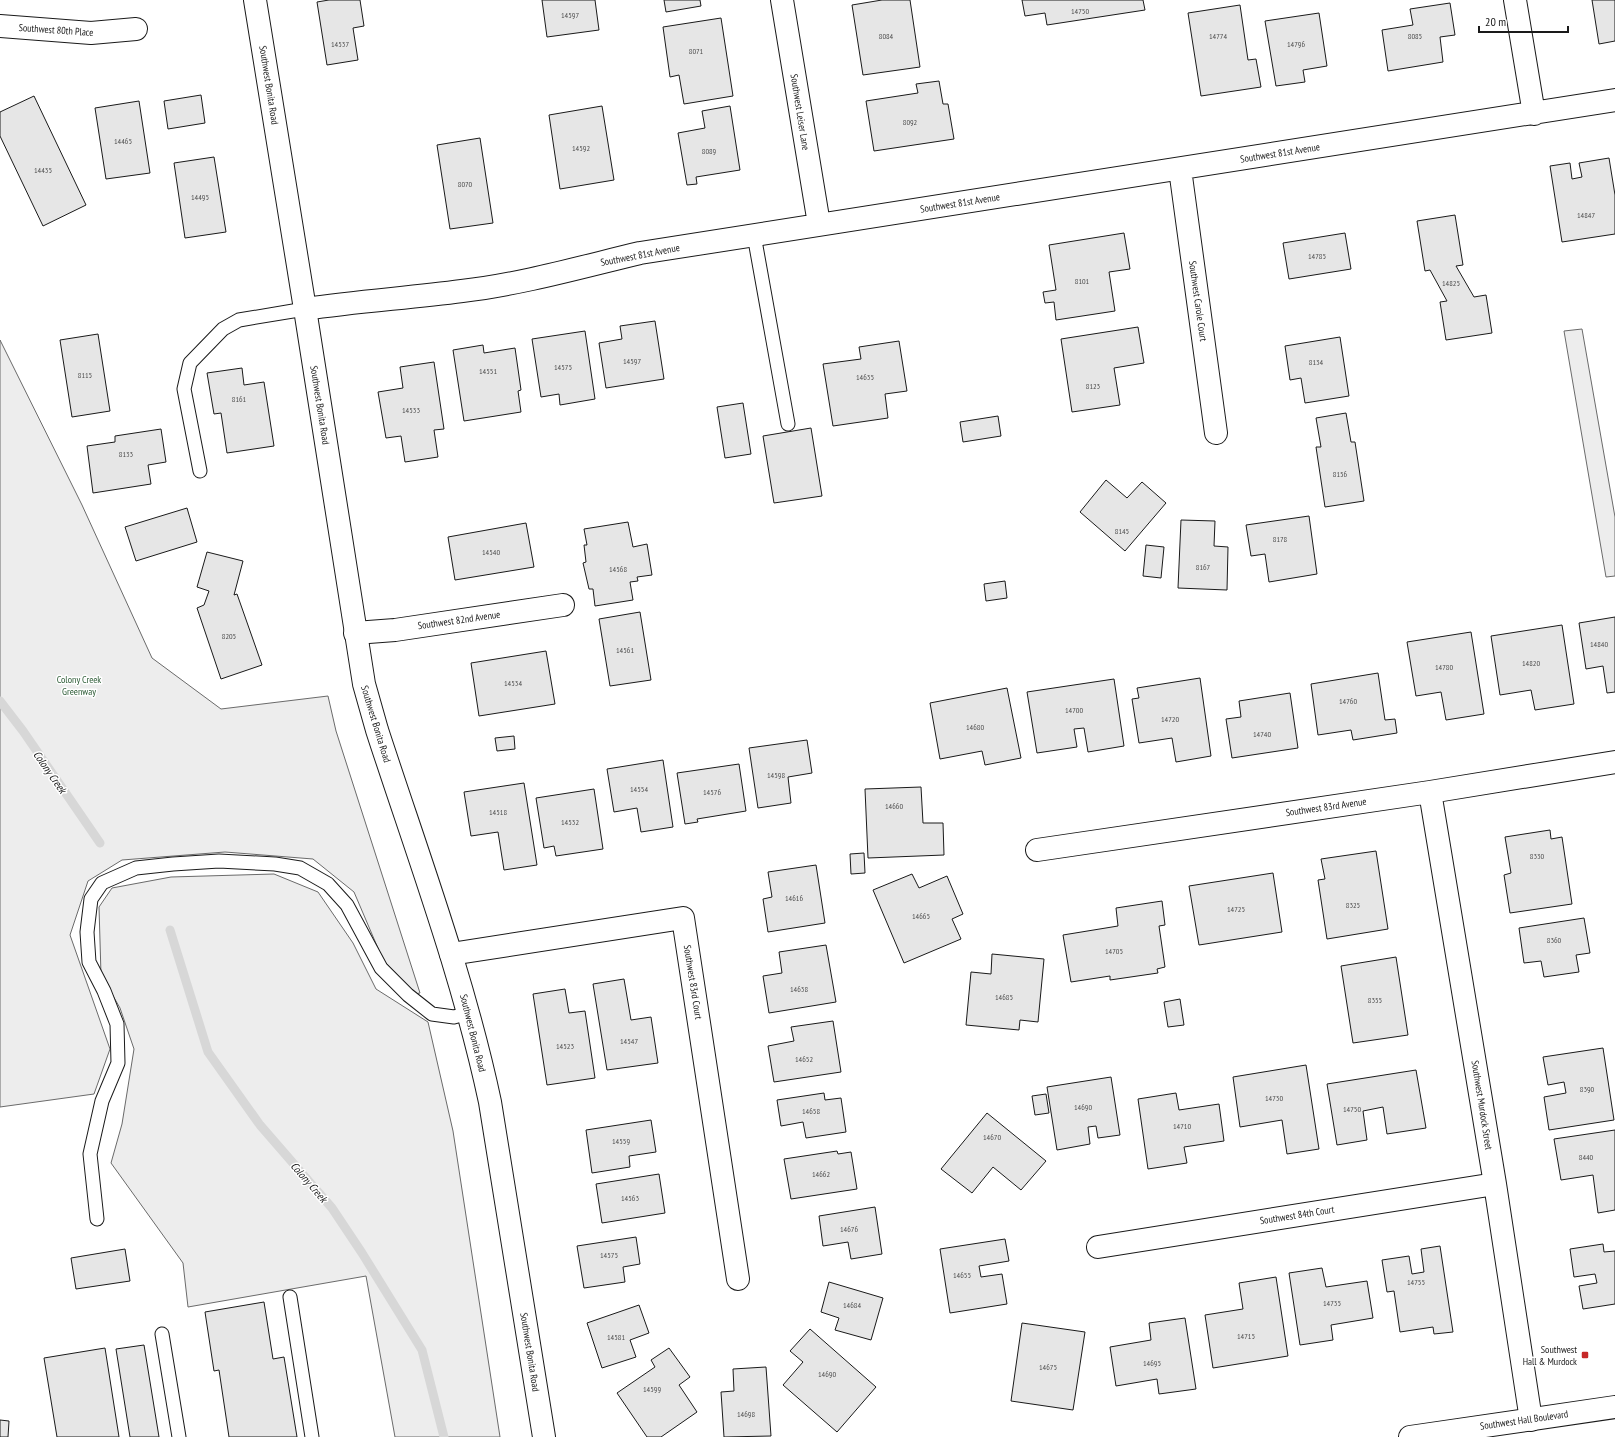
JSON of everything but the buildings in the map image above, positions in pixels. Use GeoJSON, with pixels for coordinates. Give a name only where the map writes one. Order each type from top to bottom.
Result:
{"type":"FeatureCollection","features":[{"type":"Feature","properties":{"kind":"street","name":"Southwest Bonita Road"},"geometry":{"type":"LineString","coordinates":[[255,0],[364,684],[377,730],[469,1013],[490,1102],[544,1437]]}},
{"type":"Feature","properties":{"kind":"street","name":"Southwest Leiser Lane"},"geometry":{"type":"LineString","coordinates":[[782,0],[819,224]]}},
{"type":"Feature","properties":{"kind":"street"},"geometry":{"type":"LineString","coordinates":[[1515,0],[1534,114]]}},
{"type":"Feature","properties":{"kind":"street","name":"Southwest 80th Place"},"geometry":{"type":"LineString","coordinates":[[0,26],[91,33],[136,29]]}},
{"type":"Feature","properties":{"kind":"street","name":"Southwest 81st Avenue"},"geometry":{"type":"LineString","coordinates":[[305,308],[463,291],[529,280],[640,253],[1534,114],[1615,100]]}},
{"type":"Feature","properties":{"kind":"street","name":"Southwest Carole Court"},"geometry":{"type":"LineString","coordinates":[[1180,169],[1216,433]]}},
{"type":"Feature","properties":{"kind":"street","name":"Southwest 82nd Avenue"},"geometry":{"type":"LineString","coordinates":[[355,633],[395,630],[562,605]]}},
{"type":"Feature","properties":{"kind":"street","name":"Southwest 83rd Avenue"},"geometry":{"type":"LineString","coordinates":[[1037,850],[1430,792],[1615,762]]}},
{"type":"Feature","properties":{"kind":"street","name":"Southwest Murdock Street"},"geometry":{"type":"LineString","coordinates":[[1430,792],[1495,1184],[1531,1420]]}},
{"type":"Feature","properties":{"kind":"street","name":"Southwest 83rd Court"},"geometry":{"type":"LineString","coordinates":[[451,954],[683,918],[738,1279]]}},
{"type":"Feature","properties":{"kind":"street","name":"Southwest 84th Court"},"geometry":{"type":"LineString","coordinates":[[1098,1246],[1495,1184]]}},
{"type":"Feature","properties":{"kind":"street","name":"Southwest Hall Boulevard"},"geometry":{"type":"LineString","coordinates":[[1410,1437],[1615,1407]]}},
{"type":"Feature","properties":{"kind":"lane"},"geometry":{"type":"LineString","coordinates":[[754,235],[788,424]]}},
{"type":"Feature","properties":{"kind":"lane"},"geometry":{"type":"LineString","coordinates":[[200,472],[184,389],[190,363],[223,329],[238,320],[305,308]]}},
{"type":"Feature","properties":{"kind":"lane"},"geometry":{"type":"LineString","coordinates":[[97,1219],[90,1154],[102,1101],[118,1063],[117,1024],[104,991],[89,962],[87,932],[91,899],[102,883],[136,868],[173,864],[219,861],[274,864],[300,868],[328,884],[347,905],[381,968],[408,995],[432,1014],[454,1017],[469,1013]]}},
{"type":"Feature","properties":{"kind":"lane"},"geometry":{"type":"LineString","coordinates":[[290,1297],[312,1437]]}},
{"type":"Feature","properties":{"kind":"lane"},"geometry":{"type":"LineString","coordinates":[[162,1334],[179,1437]]}},
{"type":"Feature","properties":{"kind":"green space"},"geometry":{"type":"Polygon","coordinates":[[[1582,329],[1615,517],[1615,576],[1606,577],[1564,331],[1582,329]]]}},
{"type":"Feature","properties":{"kind":"green space","name":"Colony Creek Greenway"},"geometry":{"type":"Polygon","coordinates":[[[0,340],[82,505],[152,658],[221,709],[328,696],[336,731],[420,993],[415,994],[383,960],[354,892],[313,859],[225,852],[122,860],[88,881],[70,935],[110,1049],[94,1094],[0,1107],[0,340]]]}},
{"type":"Feature","properties":{"kind":"green space"},"geometry":{"type":"Polygon","coordinates":[[[274,874],[318,892],[353,943],[376,989],[428,1022],[453,1131],[500,1437],[395,1437],[366,1276],[188,1307],[183,1263],[111,1163],[122,1124],[134,1049],[120,1008],[101,975],[99,907],[112,888],[171,877],[274,874]]]}},
{"type":"Feature","properties":{"kind":"waterway","name":"Colony Creek"},"geometry":{"type":"LineString","coordinates":[[0,701],[23,731],[100,843]]}},
{"type":"Feature","properties":{"kind":"waterway","name":"Colony Creek"},"geometry":{"type":"LineString","coordinates":[[170,930],[208,1052],[260,1125],[332,1208],[362,1253],[422,1350],[444,1437]]}},
{"type":"Feature","properties":{"kind":"place","name":"Southwest Hall & Murdock"},"geometry":{"type":"Point","coordinates":[1585,1355]}}]}
